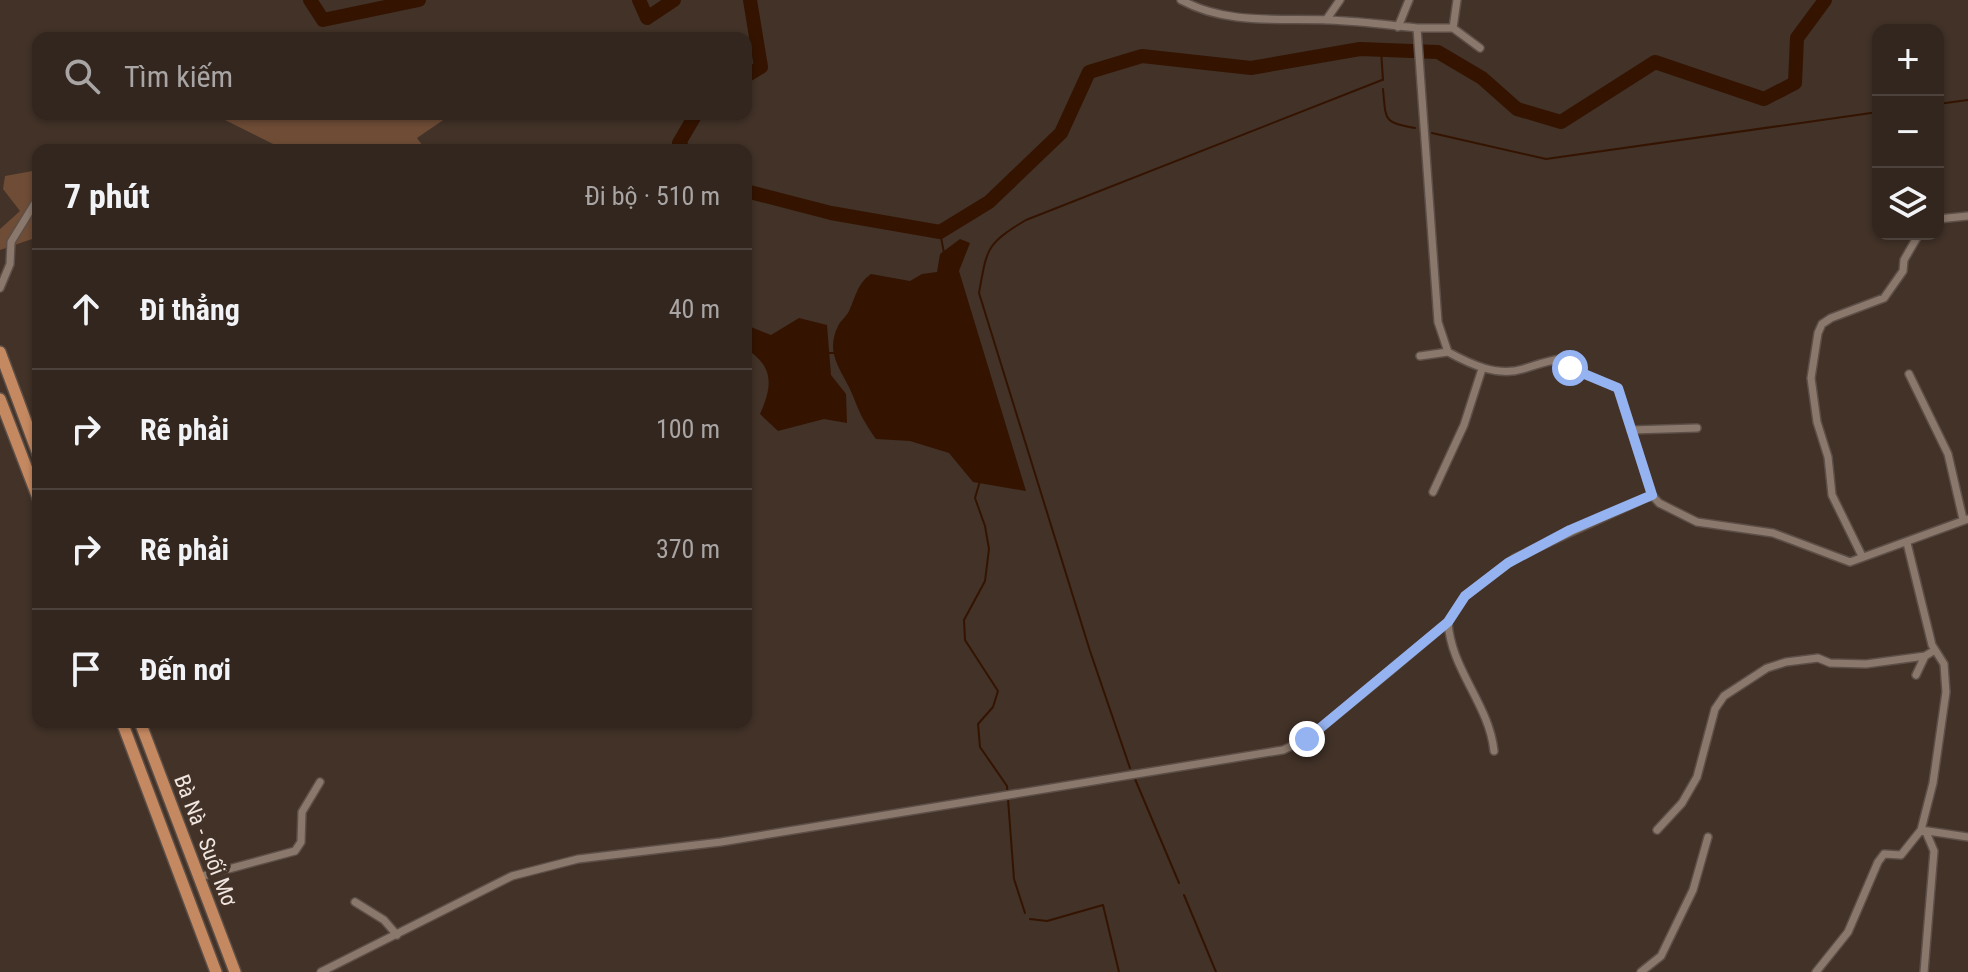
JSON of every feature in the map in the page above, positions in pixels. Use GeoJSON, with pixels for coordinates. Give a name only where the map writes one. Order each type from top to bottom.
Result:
{"type":"FeatureCollection","features":[{"type":"Feature","properties":{"kind":"main road"},"geometry":{"type":"LineString","coordinates":[[0,352],[32,438]]}},
{"type":"Feature","properties":{"kind":"main road"},"geometry":{"type":"LineString","coordinates":[[0,399],[32,482]]}},
{"type":"Feature","properties":{"kind":"main road","name":"Bà Nà - Suối Mơ"},"geometry":{"type":"LineString","coordinates":[[124,728],[216,972]]}},
{"type":"Feature","properties":{"kind":"main road","name":"Bà Nà - Suối Mơ"},"geometry":{"type":"LineString","coordinates":[[142,728],[235,972]]}},
{"type":"Feature","properties":{"kind":"street"},"geometry":{"type":"LineString","coordinates":[[1181,0],[1204,11],[1246,19],[1326,20],[1398,27],[1453,28],[1480,48]]}},
{"type":"Feature","properties":{"kind":"street"},"geometry":{"type":"LineString","coordinates":[[1326,20],[1340,0]]}},
{"type":"Feature","properties":{"kind":"street"},"geometry":{"type":"LineString","coordinates":[[1398,27],[1409,0]]}},
{"type":"Feature","properties":{"kind":"street"},"geometry":{"type":"LineString","coordinates":[[1453,28],[1457,0]]}},
{"type":"Feature","properties":{"kind":"street"},"geometry":{"type":"LineString","coordinates":[[1417,28],[1417,69],[1438,322],[1448,352]]}},
{"type":"Feature","properties":{"kind":"street"},"geometry":{"type":"LineString","coordinates":[[0,288],[1,278],[10,264],[11,242],[32,208]]}},
{"type":"Feature","properties":{"kind":"street"},"geometry":{"type":"LineString","coordinates":[[1944,218],[1968,216]]}},
{"type":"Feature","properties":{"kind":"street"},"geometry":{"type":"LineString","coordinates":[[1862,556],[1832,495],[1826,447],[1817,422],[1811,378],[1818,333],[1822,324],[1831,318],[1884,298],[1903,271],[1916,240]]}},
{"type":"Feature","properties":{"kind":"street"},"geometry":{"type":"LineString","coordinates":[[1420,356],[1448,352],[1482,369],[1522,369],[1534,363],[1561,359],[1570,368],[1618,388],[1652,495],[1667,508],[1697,522],[1773,533],[1850,562],[1966,519],[1948,454],[1909,374]]}},
{"type":"Feature","properties":{"kind":"street"},"geometry":{"type":"LineString","coordinates":[[1433,492],[1464,425],[1482,369]]}},
{"type":"Feature","properties":{"kind":"street"},"geometry":{"type":"LineString","coordinates":[[1631,430],[1697,428]]}},
{"type":"Feature","properties":{"kind":"street"},"geometry":{"type":"LineString","coordinates":[[321,972],[397,935],[432,914],[484,893],[512,876],[578,859],[721,842],[1283,750],[1307,739],[1448,622],[1465,596],[1515,558],[1570,530],[1652,495]]}},
{"type":"Feature","properties":{"kind":"street"},"geometry":{"type":"LineString","coordinates":[[1816,972],[1848,932],[1878,862],[1884,854],[1901,855],[1921,830],[1933,783],[1945,704],[1944,664],[1935,650],[1907,543]]}},
{"type":"Feature","properties":{"kind":"street"},"geometry":{"type":"LineString","coordinates":[[1448,622],[1453,655],[1490,728],[1494,751]]}},
{"type":"Feature","properties":{"kind":"street"},"geometry":{"type":"LineString","coordinates":[[1657,830],[1690,791],[1704,759],[1717,705],[1767,668],[1818,658],[1830,663],[1866,664],[1925,656],[1935,650]]}},
{"type":"Feature","properties":{"kind":"street"},"geometry":{"type":"LineString","coordinates":[[1916,675],[1925,656]]}},
{"type":"Feature","properties":{"kind":"street"},"geometry":{"type":"LineString","coordinates":[[199,877],[295,851],[301,842],[302,812],[320,782]]}},
{"type":"Feature","properties":{"kind":"street"},"geometry":{"type":"LineString","coordinates":[[1921,830],[1968,837]]}},
{"type":"Feature","properties":{"kind":"street"},"geometry":{"type":"LineString","coordinates":[[1921,830],[1926,832],[1934,851],[1924,972]]}},
{"type":"Feature","properties":{"kind":"street"},"geometry":{"type":"LineString","coordinates":[[1641,972],[1661,956],[1693,890],[1708,837]]}},
{"type":"Feature","properties":{"kind":"street"},"geometry":{"type":"LineString","coordinates":[[355,902],[391,926],[397,935]]}},
{"type":"Feature","properties":{"kind":"shaded area"},"geometry":{"type":"Polygon","coordinates":[[[225,120],[443,120],[417,138],[422,144],[273,144],[225,120]]]}},
{"type":"Feature","properties":{"kind":"shaded area"},"geometry":{"type":"Polygon","coordinates":[[[32,171],[32,239],[0,250],[0,229],[20,211],[3,189],[5,176],[32,171]]]}},
{"type":"Feature","properties":{"kind":"shaded area"},"geometry":{"type":"Polygon","coordinates":[[[960,239],[970,243],[959,271],[1026,491],[973,482],[949,453],[910,441],[876,439],[836,362],[834,336],[866,278],[871,274],[910,281],[922,274],[937,272],[940,254],[960,239]]]}},
{"type":"Feature","properties":{"kind":"shaded area"},"geometry":{"type":"Polygon","coordinates":[[[799,318],[827,325],[831,375],[846,394],[847,423],[824,419],[778,431],[760,414],[767,395],[768,378],[762,363],[752,354],[752,327],[771,335],[799,318]]]}},
{"type":"Feature","properties":{"kind":"waterway"},"geometry":{"type":"LineString","coordinates":[[310,0],[323,20],[419,0]]}},
{"type":"Feature","properties":{"kind":"waterway"},"geometry":{"type":"LineString","coordinates":[[639,0],[647,18],[674,0]]}},
{"type":"Feature","properties":{"kind":"waterway"},"geometry":{"type":"LineString","coordinates":[[750,0],[761,67],[752,72]]}},
{"type":"Feature","properties":{"kind":"waterway"},"geometry":{"type":"LineString","coordinates":[[752,193],[831,213],[940,232],[989,202],[1061,133],[1089,72],[1142,56],[1251,68],[1360,49],[1438,52],[1482,78],[1517,109],[1561,122],[1655,62],[1764,99],[1795,83],[1797,38],[1825,0]]}},
{"type":"Feature","properties":{"kind":"waterway"},"geometry":{"type":"LineString","coordinates":[[1381,50],[1383,80]]}},
{"type":"Feature","properties":{"kind":"waterway"},"geometry":{"type":"LineString","coordinates":[[1130,768],[1090,651],[979,293],[987,256],[1003,235],[1026,220],[1382,80]]}},
{"type":"Feature","properties":{"kind":"waterway"},"geometry":{"type":"LineString","coordinates":[[1383,89],[1388,118],[1397,124],[1415,128]]}},
{"type":"Feature","properties":{"kind":"waterway"},"geometry":{"type":"LineString","coordinates":[[1944,103],[1968,100]]}},
{"type":"Feature","properties":{"kind":"waterway"},"geometry":{"type":"LineString","coordinates":[[1432,133],[1546,159],[1872,113]]}},
{"type":"Feature","properties":{"kind":"waterway"},"geometry":{"type":"LineString","coordinates":[[680,144],[692,120]]}},
{"type":"Feature","properties":{"kind":"waterway"},"geometry":{"type":"LineString","coordinates":[[940,232],[944,253]]}},
{"type":"Feature","properties":{"kind":"waterway"},"geometry":{"type":"LineString","coordinates":[[828,353],[834,353]]}},
{"type":"Feature","properties":{"kind":"waterway"},"geometry":{"type":"LineString","coordinates":[[980,481],[975,498],[989,549],[985,581],[964,620],[965,640],[998,691],[993,707],[978,724],[980,747],[1007,786],[1014,879],[1025,913]]}},
{"type":"Feature","properties":{"kind":"waterway"},"geometry":{"type":"LineString","coordinates":[[1135,779],[1179,883]]}},
{"type":"Feature","properties":{"kind":"waterway"},"geometry":{"type":"LineString","coordinates":[[1184,895],[1216,972]]}},
{"type":"Feature","properties":{"kind":"waterway"},"geometry":{"type":"LineString","coordinates":[[1030,919],[1047,921],[1103,905],[1119,972]]}},
{"type":"Feature","properties":{"kind":"route"},"geometry":{"type":"LineString","coordinates":[[1307,739],[1448,622],[1465,596],[1508,563],[1570,530],[1652,495],[1618,388],[1570,368]]}}]}
